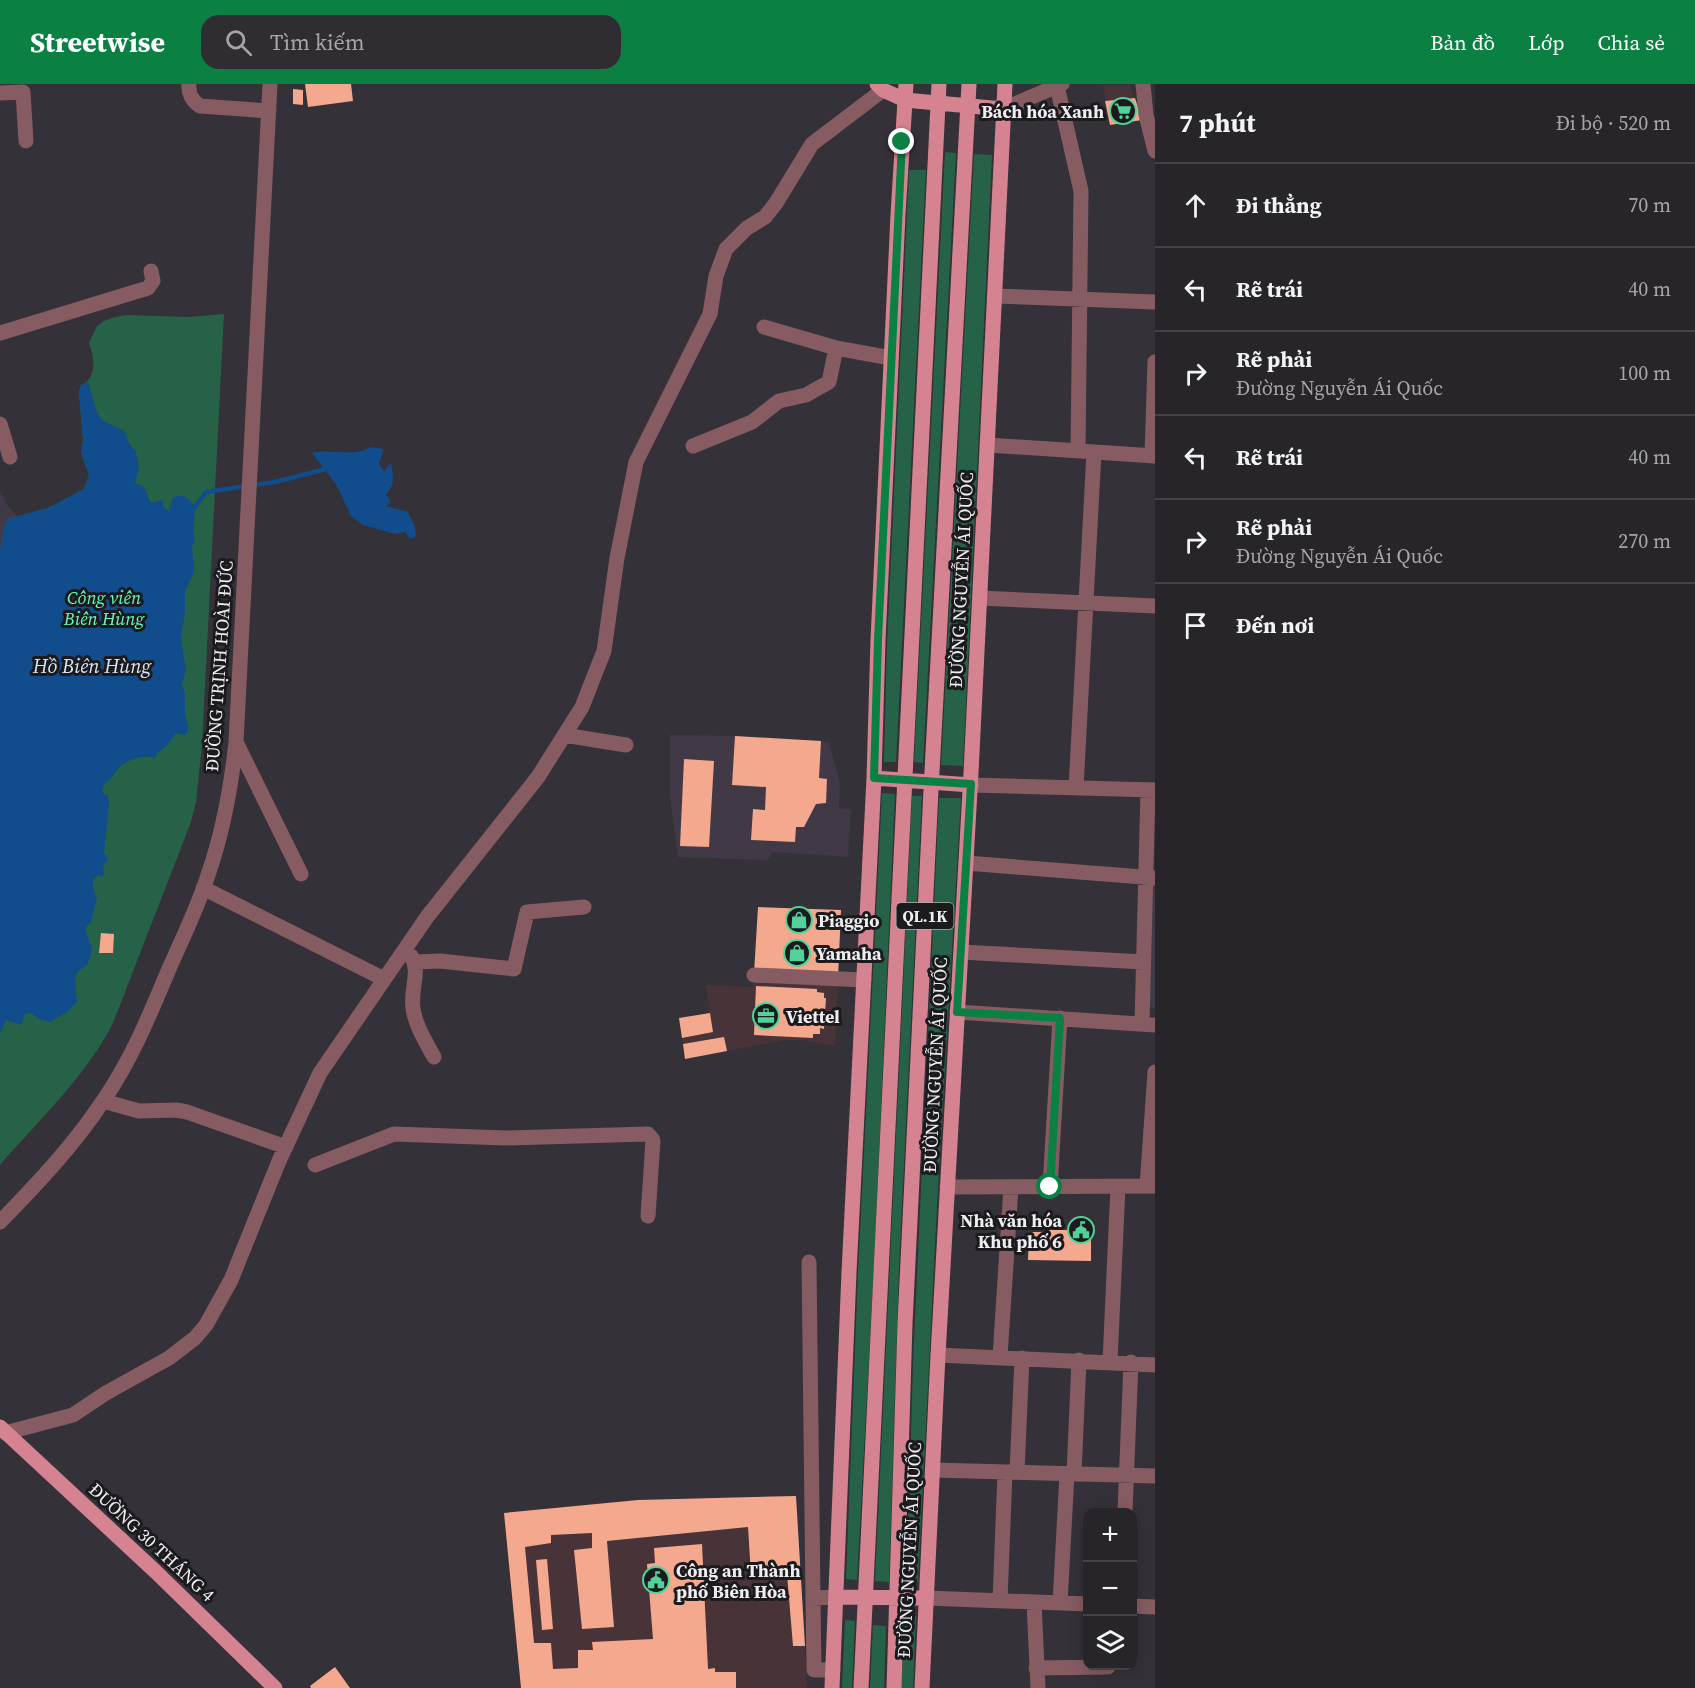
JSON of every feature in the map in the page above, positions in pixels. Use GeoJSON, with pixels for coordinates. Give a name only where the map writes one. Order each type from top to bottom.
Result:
{"type":"FeatureCollection","features":[{"type":"Feature","properties":{"kind":"main road"},"geometry":{"type":"LineString","coordinates":[[832,1688],[891,358],[906,84]]}},
{"type":"Feature","properties":{"kind":"main road","name":"QL.1K"},"geometry":{"type":"LineString","coordinates":[[861,1688],[939,84]]}},
{"type":"Feature","properties":{"kind":"main road","name":"ĐƯỜNG NGUYỄN ÁI QUỐC"},"geometry":{"type":"LineString","coordinates":[[894,1688],[906,1311],[931,781],[969,84]]}},
{"type":"Feature","properties":{"kind":"main road","name":"ĐƯỜNG NGUYỄN ÁI QUỐC"},"geometry":{"type":"LineString","coordinates":[[922,1688],[947,1187],[971,784],[1005,84]]}},
{"type":"Feature","properties":{"kind":"main road"},"geometry":{"type":"LineString","coordinates":[[886,86],[905,100],[1003,109]]}},
{"type":"Feature","properties":{"kind":"main road"},"geometry":{"type":"LineString","coordinates":[[874,778],[971,784]]}},
{"type":"Feature","properties":{"kind":"main road","name":"ĐƯỜNG 30 THÁNG 4"},"geometry":{"type":"LineString","coordinates":[[3,1430],[122,1539],[275,1688]]}},
{"type":"Feature","properties":{"kind":"main road"},"geometry":{"type":"LineString","coordinates":[[837,1597],[926,1598]]}},
{"type":"Feature","properties":{"kind":"street"},"geometry":{"type":"LineString","coordinates":[[189,84],[193,100],[200,106],[269,111]]}},
{"type":"Feature","properties":{"kind":"street","name":"ĐƯỜNG TRỊNH HOÀI ĐỨC"},"geometry":{"type":"LineString","coordinates":[[0,1222],[44,1176],[103,1101],[141,1035],[203,888],[221,832],[231,788],[236,742],[270,84]]}},
{"type":"Feature","properties":{"kind":"street"},"geometry":{"type":"LineString","coordinates":[[1143,84],[1146,115],[1155,151]]}},
{"type":"Feature","properties":{"kind":"street"},"geometry":{"type":"LineString","coordinates":[[1003,109],[1059,85],[1080,191],[1078,450]]}},
{"type":"Feature","properties":{"kind":"street"},"geometry":{"type":"LineString","coordinates":[[3,1430],[73,1415],[105,1393],[168,1358],[195,1338],[206,1325],[231,1280],[286,1147],[320,1073],[427,917],[538,777],[582,707],[604,651],[617,558],[636,462],[710,314],[716,276],[726,249],[747,228],[765,217],[812,144],[886,86]]}},
{"type":"Feature","properties":{"kind":"street"},"geometry":{"type":"LineString","coordinates":[[0,93],[23,92],[26,141]]}},
{"type":"Feature","properties":{"kind":"street"},"geometry":{"type":"LineString","coordinates":[[0,333],[148,288],[153,281],[152,271]]}},
{"type":"Feature","properties":{"kind":"street"},"geometry":{"type":"LineString","coordinates":[[995,296],[1080,301],[1155,302]]}},
{"type":"Feature","properties":{"kind":"street"},"geometry":{"type":"LineString","coordinates":[[764,327],[836,348],[891,358]]}},
{"type":"Feature","properties":{"kind":"street"},"geometry":{"type":"LineString","coordinates":[[693,446],[752,422],[779,401],[806,395],[829,382],[836,348]]}},
{"type":"Feature","properties":{"kind":"street"},"geometry":{"type":"LineString","coordinates":[[988,445],[1153,456],[1155,362]]}},
{"type":"Feature","properties":{"kind":"street"},"geometry":{"type":"LineString","coordinates":[[0,424],[10,457]]}},
{"type":"Feature","properties":{"kind":"street"},"geometry":{"type":"LineString","coordinates":[[1076,788],[1094,452]]}},
{"type":"Feature","properties":{"kind":"street"},"geometry":{"type":"LineString","coordinates":[[980,598],[1155,606]]}},
{"type":"Feature","properties":{"kind":"street"},"geometry":{"type":"LineString","coordinates":[[564,735],[626,745]]}},
{"type":"Feature","properties":{"kind":"street"},"geometry":{"type":"LineString","coordinates":[[236,742],[301,874]]}},
{"type":"Feature","properties":{"kind":"street"},"geometry":{"type":"LineString","coordinates":[[957,1012],[1148,1024],[1143,962],[1150,878],[1152,790],[971,784]]}},
{"type":"Feature","properties":{"kind":"street"},"geometry":{"type":"LineString","coordinates":[[966,863],[1150,878]]}},
{"type":"Feature","properties":{"kind":"street"},"geometry":{"type":"LineString","coordinates":[[203,888],[384,979]]}},
{"type":"Feature","properties":{"kind":"street"},"geometry":{"type":"LineString","coordinates":[[415,962],[440,961],[514,969],[526,912],[584,907]]}},
{"type":"Feature","properties":{"kind":"street"},"geometry":{"type":"LineString","coordinates":[[406,948],[415,962],[416,973],[412,990],[413,1010],[419,1028],[434,1057]]}},
{"type":"Feature","properties":{"kind":"street"},"geometry":{"type":"LineString","coordinates":[[961,952],[1143,962]]}},
{"type":"Feature","properties":{"kind":"street"},"geometry":{"type":"LineString","coordinates":[[754,975],[864,980]]}},
{"type":"Feature","properties":{"kind":"street"},"geometry":{"type":"LineString","coordinates":[[1050,1187],[1060,1018]]}},
{"type":"Feature","properties":{"kind":"street"},"geometry":{"type":"LineString","coordinates":[[947,1187],[1151,1186],[1155,1072]]}},
{"type":"Feature","properties":{"kind":"street"},"geometry":{"type":"LineString","coordinates":[[103,1101],[139,1111],[187,1112],[286,1147]]}},
{"type":"Feature","properties":{"kind":"street"},"geometry":{"type":"LineString","coordinates":[[315,1165],[394,1134],[505,1138],[648,1134],[653,1140],[648,1216]]}},
{"type":"Feature","properties":{"kind":"street"},"geometry":{"type":"LineString","coordinates":[[1110,1362],[1118,1186]]}},
{"type":"Feature","properties":{"kind":"street"},"geometry":{"type":"LineString","coordinates":[[1000,1357],[1011,1187]]}},
{"type":"Feature","properties":{"kind":"street"},"geometry":{"type":"LineString","coordinates":[[809,1262],[814,1670],[833,1670]]}},
{"type":"Feature","properties":{"kind":"street"},"geometry":{"type":"LineString","coordinates":[[938,1355],[1131,1362],[1155,1365]]}},
{"type":"Feature","properties":{"kind":"street"},"geometry":{"type":"LineString","coordinates":[[1000,1601],[1022,1358]]}},
{"type":"Feature","properties":{"kind":"street"},"geometry":{"type":"LineString","coordinates":[[1060,1603],[1079,1360]]}},
{"type":"Feature","properties":{"kind":"street"},"geometry":{"type":"LineString","coordinates":[[1125,1508],[1131,1362]]}},
{"type":"Feature","properties":{"kind":"street"},"geometry":{"type":"LineString","coordinates":[[933,1470],[1155,1476]]}},
{"type":"Feature","properties":{"kind":"street"},"geometry":{"type":"LineString","coordinates":[[813,1598],[837,1597]]}},
{"type":"Feature","properties":{"kind":"street"},"geometry":{"type":"LineString","coordinates":[[926,1598],[1083,1604]]}},
{"type":"Feature","properties":{"kind":"street"},"geometry":{"type":"LineString","coordinates":[[1034,1602],[1038,1688]]}},
{"type":"Feature","properties":{"kind":"street"},"geometry":{"type":"LineString","coordinates":[[1137,1607],[1155,1612]]}},
{"type":"Feature","properties":{"kind":"street"},"geometry":{"type":"LineString","coordinates":[[1036,1668],[1083,1667]]}},
{"type":"Feature","properties":{"kind":"shaded area","name":"Bách hóa Xanh"},"geometry":{"type":"Polygon","coordinates":[[[1103,85],[1130,85],[1142,120],[1110,125],[1103,85]]]}},
{"type":"Feature","properties":{"kind":"shaded area"},"geometry":{"type":"Polygon","coordinates":[[[0,490],[7,505],[18,517],[3,536],[0,550],[0,490]]]}},
{"type":"Feature","properties":{"kind":"shaded area"},"geometry":{"type":"Polygon","coordinates":[[[670,735],[735,736],[829,742],[840,783],[839,808],[851,809],[848,857],[773,852],[767,860],[678,857],[670,796],[670,735]]]}},
{"type":"Feature","properties":{"kind":"shaded area"},"geometry":{"type":"Polygon","coordinates":[[[1151,884],[1155,884],[1155,1008],[1148,1007],[1151,884]]]}},
{"type":"Feature","properties":{"kind":"shaded area","name":"Viettel"},"geometry":{"type":"Polygon","coordinates":[[[754,973],[838,978],[835,1046],[802,1040],[784,1040],[685,1059],[679,1018],[710,1013],[706,985],[753,987],[754,973]]]}},
{"type":"Feature","properties":{"kind":"shaded area","name":"Công an Thành phố Biên Hòa"},"geometry":{"type":"Polygon","coordinates":[[[796,1496],[807,1688],[521,1688],[504,1513],[638,1500],[796,1496]]]}},
{"type":"Feature","properties":{"kind":"green space"},"geometry":{"type":"Polygon","coordinates":[[[945,152],[956,153],[923,763],[914,762],[945,152]]]}},
{"type":"Feature","properties":{"kind":"green space"},"geometry":{"type":"Polygon","coordinates":[[[974,154],[992,155],[963,766],[941,765],[974,154]]]}},
{"type":"Feature","properties":{"kind":"green space"},"geometry":{"type":"Polygon","coordinates":[[[909,170],[926,170],[896,762],[884,762],[887,645],[909,170]]]}},
{"type":"Feature","properties":{"kind":"green space","name":"Công viên Biên Hùng"},"geometry":{"type":"Polygon","coordinates":[[[224,314],[202,745],[196,802],[191,822],[113,1023],[76,1079],[0,1165],[0,550],[5,523],[11,518],[48,508],[84,489],[89,475],[81,453],[83,440],[79,392],[81,385],[86,382],[92,372],[93,360],[89,343],[97,326],[104,321],[126,315],[189,317],[224,314]]]}},
{"type":"Feature","properties":{"kind":"green space"},"geometry":{"type":"Polygon","coordinates":[[[882,793],[895,794],[874,1266],[857,1580],[846,1579],[858,1273],[882,793]]]}},
{"type":"Feature","properties":{"kind":"green space"},"geometry":{"type":"Polygon","coordinates":[[[912,796],[922,796],[899,1267],[889,1582],[875,1581],[912,796]]]}},
{"type":"Feature","properties":{"kind":"green space"},"geometry":{"type":"Polygon","coordinates":[[[939,798],[961,798],[918,1582],[907,1581],[913,1364],[939,798]]]}},
{"type":"Feature","properties":{"kind":"green space"},"geometry":{"type":"Polygon","coordinates":[[[905,1615],[916,1616],[913,1688],[901,1688],[905,1615]]]}},
{"type":"Feature","properties":{"kind":"green space"},"geometry":{"type":"Polygon","coordinates":[[[845,1620],[855,1621],[852,1688],[842,1688],[845,1620]]]}},
{"type":"Feature","properties":{"kind":"green space"},"geometry":{"type":"Polygon","coordinates":[[[873,1625],[886,1626],[884,1688],[870,1688],[873,1625]]]}},
{"type":"Feature","properties":{"kind":"water","name":"Hồ Biên Hùng"},"geometry":{"type":"Polygon","coordinates":[[[88,382],[97,412],[102,420],[124,431],[136,452],[139,469],[135,483],[143,486],[151,503],[162,500],[164,508],[169,511],[173,498],[183,496],[195,507],[193,533],[195,539],[192,548],[194,565],[193,574],[185,591],[185,613],[181,639],[186,670],[182,685],[185,693],[185,716],[188,726],[187,733],[184,735],[176,733],[155,758],[139,757],[124,764],[102,790],[108,796],[109,803],[104,854],[107,856],[107,861],[103,864],[104,875],[93,879],[93,889],[97,898],[91,922],[86,927],[92,948],[87,965],[78,971],[75,979],[77,1002],[67,1012],[50,1022],[39,1019],[31,1013],[25,1014],[21,1025],[6,1020],[0,1033],[0,550],[5,523],[8,519],[48,508],[84,489],[89,475],[81,453],[83,440],[79,392],[81,385],[88,382]]]}},
{"type":"Feature","properties":{"kind":"water"},"geometry":{"type":"Polygon","coordinates":[[[370,447],[384,449],[379,464],[384,471],[391,463],[393,483],[386,494],[391,502],[386,506],[408,512],[415,527],[416,536],[410,539],[405,532],[395,534],[363,525],[351,516],[336,484],[312,453],[357,452],[370,447]]]}},
{"type":"Feature","properties":{"kind":"building"},"geometry":{"type":"Polygon","coordinates":[[[305,84],[351,84],[353,101],[308,107],[305,84]]]}},
{"type":"Feature","properties":{"kind":"building"},"geometry":{"type":"Polygon","coordinates":[[[293,89],[303,90],[303,105],[293,104],[293,89]]]}},
{"type":"Feature","properties":{"kind":"building","name":"Bách hóa Xanh"},"geometry":{"type":"Polygon","coordinates":[[[1135,98],[1142,120],[1110,125],[1105,101],[1135,98]]]}},
{"type":"Feature","properties":{"kind":"building"},"geometry":{"type":"Polygon","coordinates":[[[735,736],[821,741],[819,778],[827,779],[826,803],[816,804],[804,827],[796,827],[795,842],[751,840],[753,809],[765,810],[766,787],[732,785],[735,736]]]}},
{"type":"Feature","properties":{"kind":"building"},"geometry":{"type":"Polygon","coordinates":[[[684,759],[714,761],[709,847],[680,846],[684,759]]]}},
{"type":"Feature","properties":{"kind":"building","name":"Yamaha"},"geometry":{"type":"Polygon","coordinates":[[[758,907],[841,910],[838,978],[754,973],[758,907]]]}},
{"type":"Feature","properties":{"kind":"building"},"geometry":{"type":"Polygon","coordinates":[[[101,933],[114,934],[113,953],[99,953],[101,933]]]}},
{"type":"Feature","properties":{"kind":"building"},"geometry":{"type":"Polygon","coordinates":[[[756,986],[817,989],[817,992],[824,993],[824,998],[826,998],[824,1029],[820,1028],[820,1034],[813,1034],[813,1038],[754,1035],[756,986]]]}},
{"type":"Feature","properties":{"kind":"building"},"geometry":{"type":"Polygon","coordinates":[[[710,1013],[713,1032],[682,1038],[679,1018],[710,1013]]]}},
{"type":"Feature","properties":{"kind":"building"},"geometry":{"type":"Polygon","coordinates":[[[724,1037],[727,1051],[685,1059],[683,1044],[724,1037]]]}},
{"type":"Feature","properties":{"kind":"building"},"geometry":{"type":"Polygon","coordinates":[[[1049,1230],[1076,1230],[1075,1233],[1091,1234],[1091,1261],[1028,1260],[1029,1232],[1049,1232],[1049,1230]]]}},
{"type":"Feature","properties":{"kind":"building"},"geometry":{"type":"Polygon","coordinates":[[[796,1496],[805,1646],[793,1646],[787,1574],[751,1575],[748,1527],[607,1541],[614,1627],[582,1629],[574,1550],[592,1548],[592,1533],[551,1535],[551,1543],[525,1547],[534,1643],[551,1643],[553,1669],[578,1668],[578,1650],[593,1650],[592,1642],[653,1639],[647,1564],[655,1563],[654,1548],[702,1544],[708,1669],[715,1668],[715,1672],[736,1672],[736,1688],[521,1688],[504,1513],[638,1500],[796,1496]]]}},
{"type":"Feature","properties":{"kind":"building"},"geometry":{"type":"Polygon","coordinates":[[[547,1559],[553,1629],[542,1630],[536,1560],[547,1559]]]}},
{"type":"Feature","properties":{"kind":"building"},"geometry":{"type":"Polygon","coordinates":[[[335,1667],[350,1688],[311,1688],[310,1686],[335,1667]]]}},
{"type":"Feature","properties":{"kind":"waterway"},"geometry":{"type":"LineString","coordinates":[[195,507],[206,492],[275,482],[326,469]]}},
{"type":"Feature","properties":{"kind":"place","name":"Bách hóa Xanh"},"geometry":{"type":"Point","coordinates":[1123,111]}},
{"type":"Feature","properties":{"kind":"place","name":"Piaggio"},"geometry":{"type":"Point","coordinates":[799,920]}},
{"type":"Feature","properties":{"kind":"place","name":"Yamaha"},"geometry":{"type":"Point","coordinates":[797,953]}},
{"type":"Feature","properties":{"kind":"place","name":"Viettel"},"geometry":{"type":"Point","coordinates":[766,1016]}},
{"type":"Feature","properties":{"kind":"place","name":"Nhà văn hóa Khu phố 6"},"geometry":{"type":"Point","coordinates":[1081,1230]}},
{"type":"Feature","properties":{"kind":"place","name":"Công an Thành phố Biên Hòa"},"geometry":{"type":"Point","coordinates":[656,1580]}},
{"type":"Feature","properties":{"kind":"route"},"geometry":{"type":"LineString","coordinates":[[902,142],[878,640],[874,778],[971,784],[957,1012],[1060,1018],[1050,1187]]}}]}
